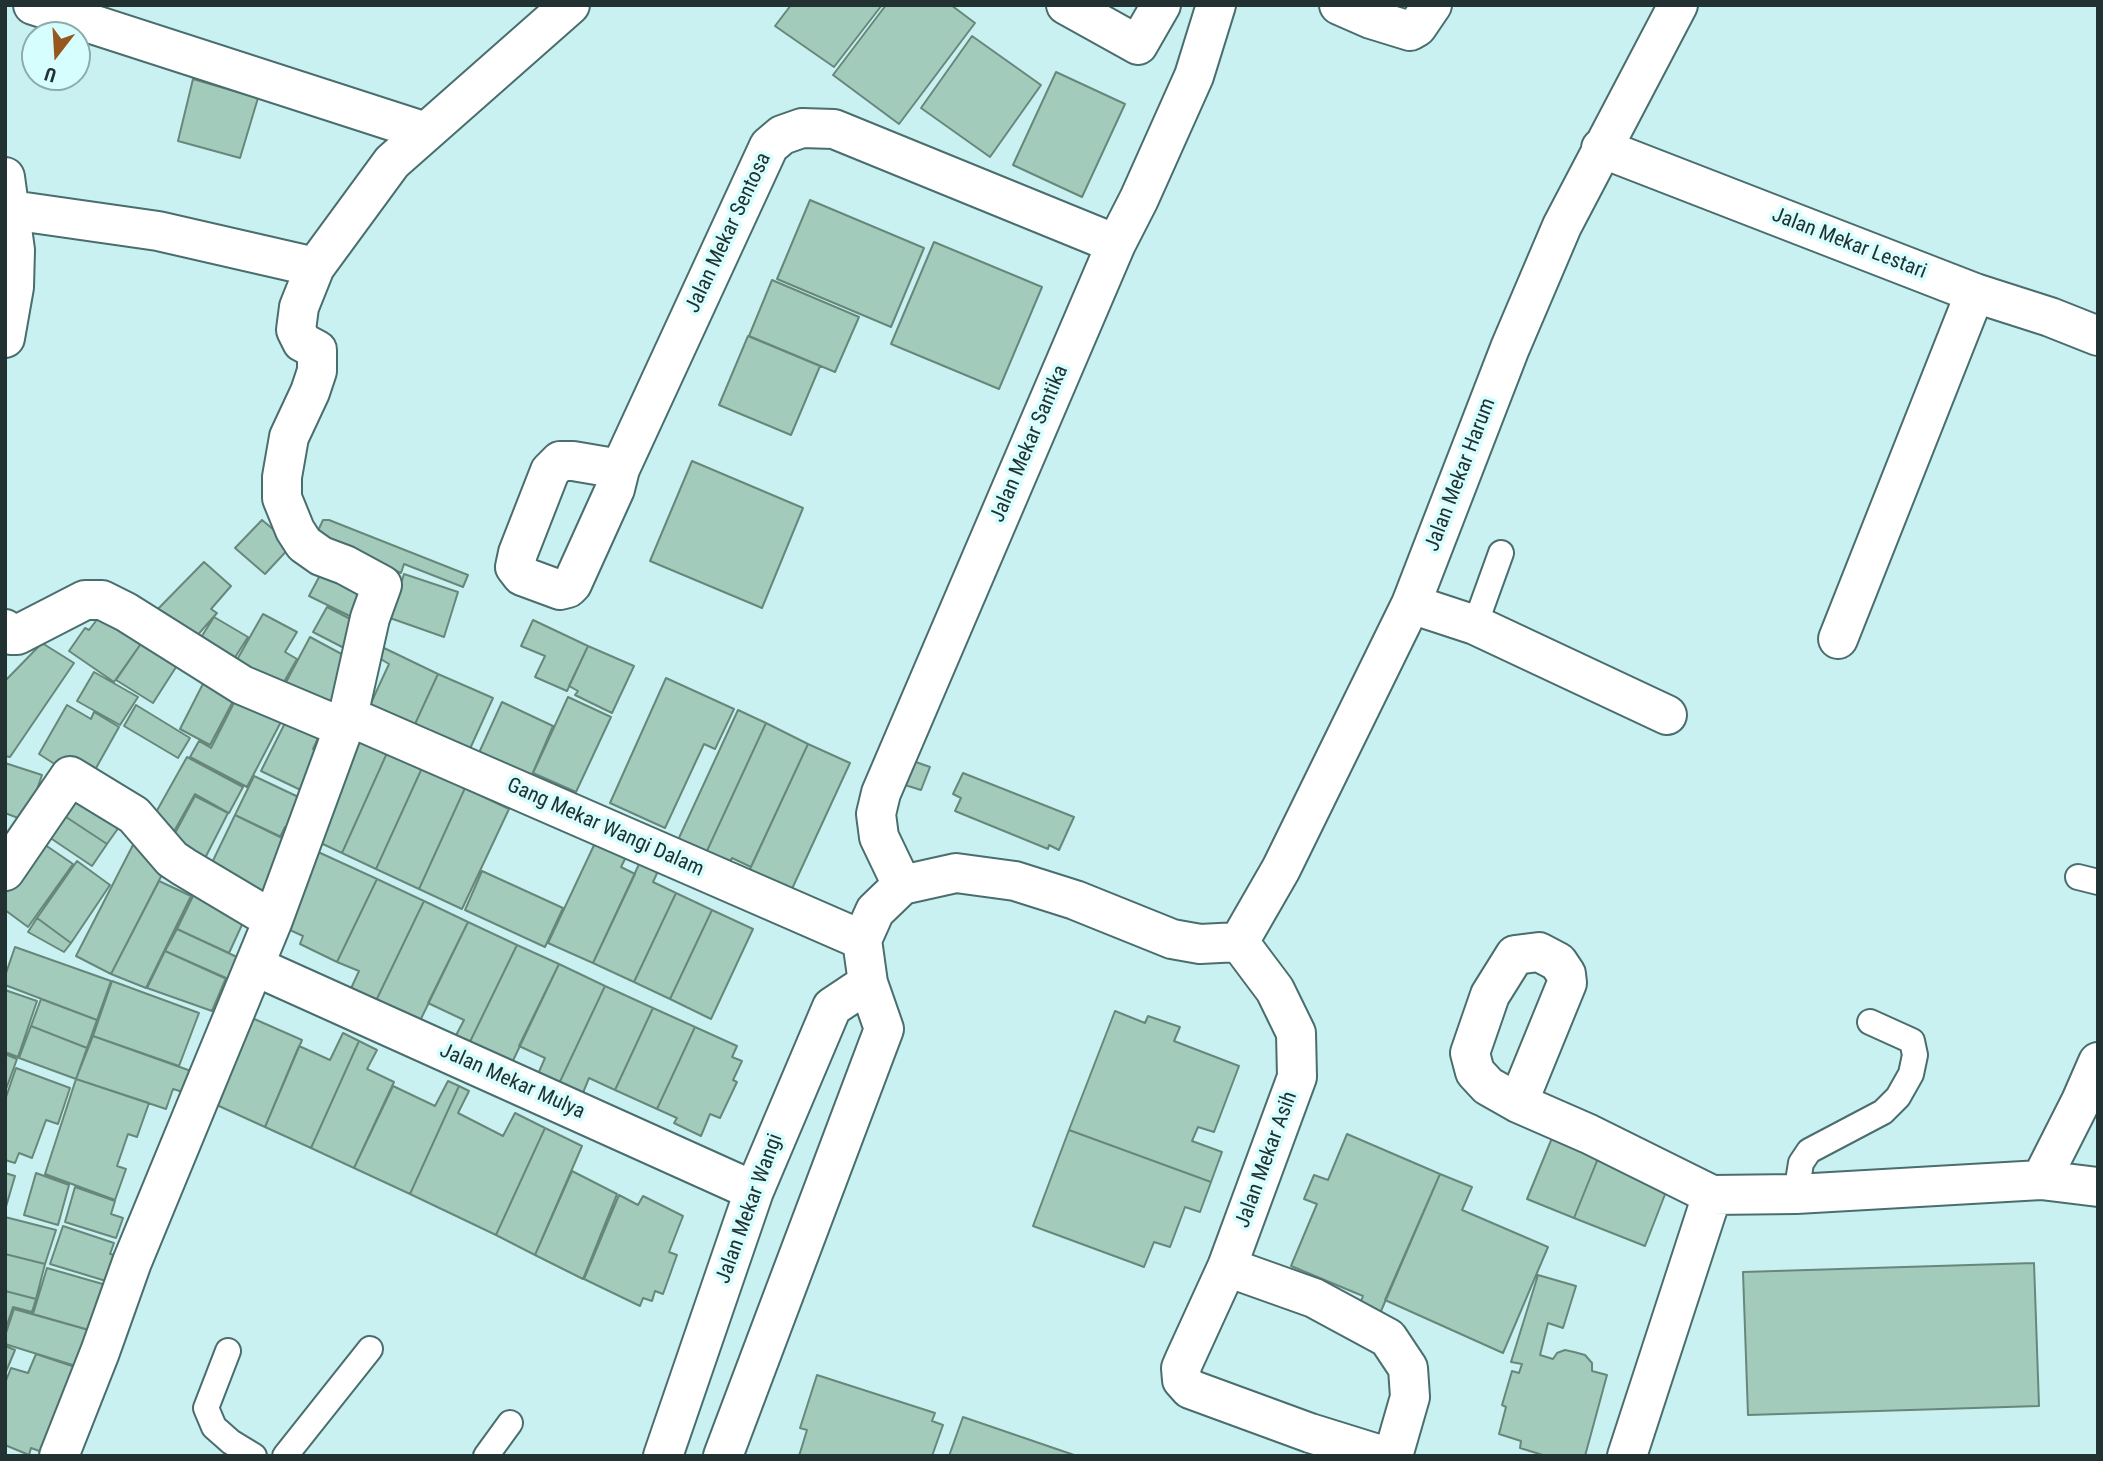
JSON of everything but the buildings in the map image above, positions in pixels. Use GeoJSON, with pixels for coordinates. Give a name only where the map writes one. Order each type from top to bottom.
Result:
{"type":"FeatureCollection","features":[{"type":"Feature","properties":{"kind":"street"},"geometry":{"type":"LineString","coordinates":[[5,13],[11,5]]}},
{"type":"Feature","properties":{"kind":"street"},"geometry":{"type":"LineString","coordinates":[[33,5],[412,127]]}},
{"type":"Feature","properties":{"kind":"street"},"geometry":{"type":"LineString","coordinates":[[59,1456],[132,1262],[273,920],[346,722],[370,618],[382,585],[345,565],[321,556],[304,544],[282,498],[282,477],[289,437],[317,371],[317,350],[302,342],[296,330],[299,307],[315,267],[392,162],[412,127],[570,5]]}},
{"type":"Feature","properties":{"kind":"street"},"geometry":{"type":"LineString","coordinates":[[1066,5],[1138,45],[1161,5]]}},
{"type":"Feature","properties":{"kind":"street","name":"Jalan Mekar Santika"},"geometry":{"type":"LineString","coordinates":[[902,885],[879,836],[876,814],[881,793],[1116,244],[1139,200],[1194,76],[1216,5]]}},
{"type":"Feature","properties":{"kind":"street"},"geometry":{"type":"LineString","coordinates":[[1339,5],[1371,19],[1410,31],[1417,27],[1432,5]]}},
{"type":"Feature","properties":{"kind":"street","name":"Jalan Mekar Harum"},"geometry":{"type":"LineString","coordinates":[[1239,943],[1281,869],[1411,604],[1510,348],[1562,226],[1678,5]]}},
{"type":"Feature","properties":{"kind":"street","name":"Jalan Mekar Sentosa"},"geometry":{"type":"LineString","coordinates":[[620,470],[769,146],[782,135],[802,128],[834,129],[1116,244]]}},
{"type":"Feature","properties":{"kind":"street","name":"Jalan Mekar Lestari"},"geometry":{"type":"LineString","coordinates":[[1601,148],[1975,293],[2098,336]]}},
{"type":"Feature","properties":{"kind":"street"},"geometry":{"type":"LineString","coordinates":[[5,338],[15,287],[15,250],[8,193],[158,232],[315,267]]}},
{"type":"Feature","properties":{"kind":"street"},"geometry":{"type":"LineString","coordinates":[[1838,639],[1975,293]]}},
{"type":"Feature","properties":{"kind":"street","name":"Gang Mekar Wangi Dalam"},"geometry":{"type":"LineString","coordinates":[[5,629],[10,635],[17,635],[85,600],[102,600],[126,612],[243,685],[346,722],[862,940]]}},
{"type":"Feature","properties":{"kind":"street"},"geometry":{"type":"LineString","coordinates":[[1411,604],[1475,625],[1667,715]]}},
{"type":"Feature","properties":{"kind":"street"},"geometry":{"type":"LineString","coordinates":[[5,871],[70,776],[134,815],[178,863],[273,920]]}},
{"type":"Feature","properties":{"kind":"street"},"geometry":{"type":"LineString","coordinates":[[723,1456],[884,1028],[868,983],[862,940],[875,911],[902,885],[957,873],[1015,881],[1075,900],[1172,939],[1200,944],[1239,943]]}},
{"type":"Feature","properties":{"kind":"street","name":"Jalan Mekar Asih"},"geometry":{"type":"LineString","coordinates":[[1239,943],[1275,990],[1296,1033],[1297,1077],[1227,1267],[1181,1368],[1182,1380],[1190,1389],[1310,1433],[1384,1456]]}},
{"type":"Feature","properties":{"kind":"street","name":"Jalan Mekar Mulya"},"geometry":{"type":"LineString","coordinates":[[270,973],[754,1191]]}},
{"type":"Feature","properties":{"kind":"street","name":"Jalan Mekar Wangi"},"geometry":{"type":"LineString","coordinates":[[663,1456],[754,1191],[832,1007],[868,983]]}},
{"type":"Feature","properties":{"kind":"street"},"geometry":{"type":"LineString","coordinates":[[2041,1180],[2098,1062]]}},
{"type":"Feature","properties":{"kind":"street"},"geometry":{"type":"LineString","coordinates":[[1518,1103],[1712,1195],[1796,1194],[2041,1180],[2098,1187]]}},
{"type":"Feature","properties":{"kind":"street"},"geometry":{"type":"LineString","coordinates":[[1626,1456],[1712,1195]]}},
{"type":"Feature","properties":{"kind":"street"},"geometry":{"type":"LineString","coordinates":[[1227,1267],[1314,1298],[1388,1338],[1408,1368],[1410,1397],[1392,1456]]}},
{"type":"Feature","properties":{"kind":"lane"},"geometry":{"type":"LineString","coordinates":[[1475,625],[1501,554]]}},
{"type":"Feature","properties":{"kind":"lane"},"geometry":{"type":"LineString","coordinates":[[1796,1194],[1801,1163],[1809,1151],[1882,1112],[1898,1097],[1912,1074],[1915,1055],[1912,1041],[1870,1022]]}},
{"type":"Feature","properties":{"kind":"lane"},"geometry":{"type":"LineString","coordinates":[[285,1456],[370,1349]]}},
{"type":"Feature","properties":{"kind":"lane"},"geometry":{"type":"LineString","coordinates":[[229,1351],[206,1408],[214,1427],[231,1442],[254,1456]]}},
{"type":"Feature","properties":{"kind":"lane"},"geometry":{"type":"LineString","coordinates":[[486,1456],[510,1423]]}}]}
